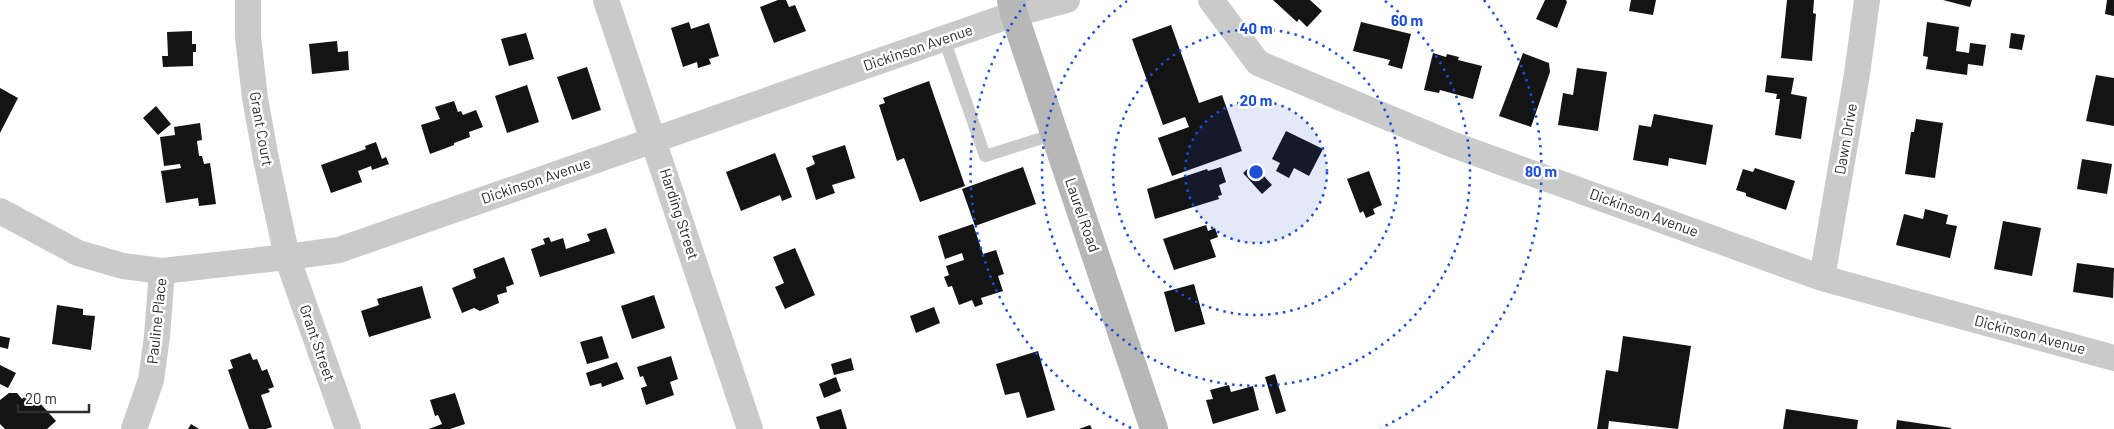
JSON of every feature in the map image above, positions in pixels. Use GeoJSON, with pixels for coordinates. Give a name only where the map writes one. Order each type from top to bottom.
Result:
{"type":"FeatureCollection","features":[{"type":"Feature","properties":{"kind":"main road","name":"Laurel Road"},"geometry":{"type":"LineString","coordinates":[[1013,7],[1154,429]]}},
{"type":"Feature","properties":{"kind":"street","name":"Grant Court"},"geometry":{"type":"LineString","coordinates":[[248,0],[248,36],[255,98],[287,257]]}},
{"type":"Feature","properties":{"kind":"street","name":"Harding Street"},"geometry":{"type":"LineString","coordinates":[[606,0],[750,429]]}},
{"type":"Feature","properties":{"kind":"street","name":"Dickinson Avenue"},"geometry":{"type":"LineString","coordinates":[[0,211],[78,253],[123,266],[162,271],[339,250],[944,38],[1013,7],[1067,0]]}},
{"type":"Feature","properties":{"kind":"street","name":"Dickinson Avenue"},"geometry":{"type":"LineString","coordinates":[[1211,0],[1258,63],[1451,144],[1822,278],[2114,358]]}},
{"type":"Feature","properties":{"kind":"street","name":"Dawn Drive"},"geometry":{"type":"LineString","coordinates":[[1822,278],[1867,0]]}},
{"type":"Feature","properties":{"kind":"street","name":"Grant Street"},"geometry":{"type":"LineString","coordinates":[[287,257],[348,429]]}},
{"type":"Feature","properties":{"kind":"street","name":"Pauline Place"},"geometry":{"type":"LineString","coordinates":[[134,429],[151,380],[157,336],[162,271]]}},
{"type":"Feature","properties":{"kind":"lane"},"geometry":{"type":"LineString","coordinates":[[944,38],[985,156],[1055,134]]}},
{"type":"Feature","properties":{"kind":"building"},"geometry":{"type":"Polygon","coordinates":[[[778,0],[786,0],[789,7],[795,5],[806,31],[774,43],[760,7],[778,0]]]}},
{"type":"Feature","properties":{"kind":"building"},"geometry":{"type":"Polygon","coordinates":[[[1273,0],[1310,0],[1322,11],[1307,27],[1299,19],[1297,22],[1273,0]]]}},
{"type":"Feature","properties":{"kind":"building"},"geometry":{"type":"Polygon","coordinates":[[[1545,0],[1566,0],[1567,2],[1557,28],[1536,19],[1545,0]]]}},
{"type":"Feature","properties":{"kind":"building"},"geometry":{"type":"Polygon","coordinates":[[[1631,0],[1656,0],[1653,15],[1629,11],[1631,0]]]}},
{"type":"Feature","properties":{"kind":"building"},"geometry":{"type":"Polygon","coordinates":[[[1787,0],[1814,0],[1813,13],[1816,14],[1812,61],[1781,58],[1787,0]]]}},
{"type":"Feature","properties":{"kind":"building"},"geometry":{"type":"Polygon","coordinates":[[[1943,0],[1972,0],[1970,7],[1943,0]]]}},
{"type":"Feature","properties":{"kind":"building"},"geometry":{"type":"Polygon","coordinates":[[[2107,0],[2114,0],[2114,16],[2105,14],[2107,0]]]}},
{"type":"Feature","properties":{"kind":"building"},"geometry":{"type":"Polygon","coordinates":[[[689,22],[691,29],[709,23],[719,56],[709,59],[711,64],[698,68],[697,62],[683,67],[671,28],[689,22]]]}},
{"type":"Feature","properties":{"kind":"building"},"geometry":{"type":"Polygon","coordinates":[[[1361,22],[1411,34],[1402,69],[1388,65],[1390,60],[1353,51],[1361,22]]]}},
{"type":"Feature","properties":{"kind":"building"},"geometry":{"type":"Polygon","coordinates":[[[1927,22],[1959,27],[1956,51],[1969,53],[1970,43],[1986,45],[1983,66],[1968,64],[1967,75],[1926,69],[1928,57],[1923,56],[1927,22]]]}},
{"type":"Feature","properties":{"kind":"building"},"geometry":{"type":"Polygon","coordinates":[[[1171,25],[1199,103],[1222,95],[1242,151],[1172,176],[1158,138],[1189,127],[1185,117],[1163,125],[1132,39],[1171,25]]]}},
{"type":"Feature","properties":{"kind":"building"},"geometry":{"type":"Polygon","coordinates":[[[192,31],[192,44],[196,44],[196,52],[193,52],[193,66],[163,67],[162,56],[168,56],[167,32],[192,31]]]}},
{"type":"Feature","properties":{"kind":"building"},"geometry":{"type":"Polygon","coordinates":[[[526,33],[534,59],[509,66],[501,39],[526,33]]]}},
{"type":"Feature","properties":{"kind":"building"},"geometry":{"type":"Polygon","coordinates":[[[2011,33],[2025,35],[2022,50],[2009,48],[2011,33]]]}},
{"type":"Feature","properties":{"kind":"building"},"geometry":{"type":"Polygon","coordinates":[[[337,41],[338,52],[348,51],[349,70],[312,74],[309,44],[337,41]]]}},
{"type":"Feature","properties":{"kind":"building"},"geometry":{"type":"Polygon","coordinates":[[[1433,53],[1446,57],[1447,54],[1459,57],[1458,60],[1482,66],[1473,99],[1440,90],[1439,93],[1424,90],[1433,53]]]}},
{"type":"Feature","properties":{"kind":"building"},"geometry":{"type":"Polygon","coordinates":[[[1523,53],[1549,63],[1550,72],[1531,127],[1499,116],[1523,53]]]}},
{"type":"Feature","properties":{"kind":"building"},"geometry":{"type":"Polygon","coordinates":[[[587,67],[601,110],[572,120],[557,77],[587,67]]]}},
{"type":"Feature","properties":{"kind":"building"},"geometry":{"type":"Polygon","coordinates":[[[1577,68],[1607,72],[1598,131],[1558,125],[1563,93],[1573,95],[1577,68]]]}},
{"type":"Feature","properties":{"kind":"building"},"geometry":{"type":"Polygon","coordinates":[[[1767,75],[1794,78],[1791,94],[1807,97],[1801,139],[1775,135],[1780,99],[1776,99],[1777,94],[1765,92],[1767,75]]]}},
{"type":"Feature","properties":{"kind":"building"},"geometry":{"type":"Polygon","coordinates":[[[2096,75],[2114,78],[2114,126],[2086,121],[2096,75]]]}},
{"type":"Feature","properties":{"kind":"building"},"geometry":{"type":"Polygon","coordinates":[[[929,81],[965,186],[920,202],[904,158],[897,161],[879,105],[885,103],[883,98],[929,81]]]}},
{"type":"Feature","properties":{"kind":"building"},"geometry":{"type":"Polygon","coordinates":[[[527,85],[539,122],[507,133],[495,96],[527,85]]]}},
{"type":"Feature","properties":{"kind":"building"},"geometry":{"type":"Polygon","coordinates":[[[0,88],[18,98],[0,133],[0,88]]]}},
{"type":"Feature","properties":{"kind":"building"},"geometry":{"type":"Polygon","coordinates":[[[454,101],[458,112],[461,111],[463,115],[476,110],[483,127],[469,132],[470,137],[430,154],[421,125],[440,119],[435,107],[454,101]]]}},
{"type":"Feature","properties":{"kind":"building"},"geometry":{"type":"Polygon","coordinates":[[[156,106],[171,124],[158,135],[143,118],[156,106]]]}},
{"type":"Feature","properties":{"kind":"building"},"geometry":{"type":"Polygon","coordinates":[[[1654,114],[1713,125],[1706,165],[1669,158],[1668,166],[1633,160],[1639,125],[1651,127],[1654,114]]]}},
{"type":"Feature","properties":{"kind":"building"},"geometry":{"type":"Polygon","coordinates":[[[1916,119],[1943,123],[1935,178],[1905,174],[1911,132],[1914,132],[1916,119]]]}},
{"type":"Feature","properties":{"kind":"building"},"geometry":{"type":"Polygon","coordinates":[[[200,123],[202,140],[197,141],[199,156],[202,156],[204,164],[210,163],[216,204],[199,206],[198,198],[166,203],[161,171],[181,168],[180,164],[164,166],[160,137],[175,135],[174,127],[200,123]]]}},
{"type":"Feature","properties":{"kind":"building"},"geometry":{"type":"Polygon","coordinates":[[[1286,131],[1323,149],[1309,176],[1294,168],[1289,178],[1276,171],[1280,163],[1272,159],[1286,131]]]}},
{"type":"Feature","properties":{"kind":"building"},"geometry":{"type":"Polygon","coordinates":[[[376,142],[382,159],[386,157],[389,164],[372,170],[371,166],[358,171],[362,182],[331,193],[321,165],[366,149],[365,146],[376,142]]]}},
{"type":"Feature","properties":{"kind":"building"},"geometry":{"type":"Polygon","coordinates":[[[845,145],[855,178],[832,185],[835,193],[816,200],[806,168],[815,164],[812,156],[845,145]]]}},
{"type":"Feature","properties":{"kind":"building"},"geometry":{"type":"Polygon","coordinates":[[[775,153],[792,197],[782,201],[780,195],[741,211],[726,172],[775,153]]]}},
{"type":"Feature","properties":{"kind":"building"},"geometry":{"type":"Polygon","coordinates":[[[2082,159],[2112,164],[2107,194],[2077,189],[2082,159]]]}},
{"type":"Feature","properties":{"kind":"building"},"geometry":{"type":"Polygon","coordinates":[[[1253,164],[1272,185],[1262,194],[1243,173],[1253,164]]]}},
{"type":"Feature","properties":{"kind":"building"},"geometry":{"type":"Polygon","coordinates":[[[1023,167],[1036,204],[975,226],[962,189],[1023,167]]]}},
{"type":"Feature","properties":{"kind":"building"},"geometry":{"type":"Polygon","coordinates":[[[1221,167],[1226,182],[1219,185],[1222,195],[1218,196],[1219,199],[1155,219],[1147,189],[1207,169],[1208,171],[1221,167]]]}},
{"type":"Feature","properties":{"kind":"building"},"geometry":{"type":"Polygon","coordinates":[[[1755,168],[1795,181],[1786,210],[1746,196],[1746,193],[1736,190],[1743,169],[1753,172],[1755,168]]]}},
{"type":"Feature","properties":{"kind":"building"},"geometry":{"type":"Polygon","coordinates":[[[1369,171],[1382,205],[1373,209],[1375,214],[1366,218],[1363,211],[1360,213],[1347,179],[1369,171]]]}},
{"type":"Feature","properties":{"kind":"building"},"geometry":{"type":"Polygon","coordinates":[[[1925,209],[1948,215],[1946,224],[1957,226],[1950,258],[1896,245],[1904,214],[1923,219],[1925,209]]]}},
{"type":"Feature","properties":{"kind":"building"},"geometry":{"type":"Polygon","coordinates":[[[2003,221],[2041,228],[2032,276],[1994,269],[2003,221]]]}},
{"type":"Feature","properties":{"kind":"building"},"geometry":{"type":"Polygon","coordinates":[[[973,224],[983,254],[996,250],[1004,274],[998,276],[1003,291],[981,298],[983,304],[975,307],[972,300],[959,305],[952,286],[948,287],[944,277],[949,275],[946,266],[964,260],[962,253],[945,259],[938,236],[973,224]]]}},
{"type":"Feature","properties":{"kind":"building"},"geometry":{"type":"Polygon","coordinates":[[[1206,225],[1208,231],[1215,228],[1218,237],[1210,240],[1216,257],[1174,270],[1163,239],[1206,225]]]}},
{"type":"Feature","properties":{"kind":"building"},"geometry":{"type":"Polygon","coordinates":[[[606,228],[615,253],[540,277],[531,249],[545,244],[543,239],[549,237],[551,242],[563,238],[566,249],[590,241],[587,234],[606,228]]]}},
{"type":"Feature","properties":{"kind":"building"},"geometry":{"type":"Polygon","coordinates":[[[795,248],[815,295],[785,309],[775,287],[784,283],[773,257],[795,248]]]}},
{"type":"Feature","properties":{"kind":"building"},"geometry":{"type":"Polygon","coordinates":[[[504,257],[514,284],[506,287],[507,292],[497,295],[499,303],[480,311],[474,308],[462,313],[452,288],[476,278],[473,269],[504,257]]]}},
{"type":"Feature","properties":{"kind":"building"},"geometry":{"type":"Polygon","coordinates":[[[2077,263],[2114,268],[2113,298],[2073,292],[2077,263]]]}},
{"type":"Feature","properties":{"kind":"building"},"geometry":{"type":"Polygon","coordinates":[[[1194,284],[1205,324],[1175,332],[1164,292],[1194,284]]]}},
{"type":"Feature","properties":{"kind":"building"},"geometry":{"type":"Polygon","coordinates":[[[422,286],[431,318],[369,337],[361,311],[379,305],[377,299],[422,286]]]}},
{"type":"Feature","properties":{"kind":"building"},"geometry":{"type":"Polygon","coordinates":[[[654,295],[665,328],[632,339],[621,306],[654,295]]]}},
{"type":"Feature","properties":{"kind":"building"},"geometry":{"type":"Polygon","coordinates":[[[57,305],[83,309],[83,315],[95,316],[91,350],[52,344],[57,305]]]}},
{"type":"Feature","properties":{"kind":"building"},"geometry":{"type":"Polygon","coordinates":[[[934,307],[940,323],[916,333],[910,316],[934,307]]]}},
{"type":"Feature","properties":{"kind":"building"},"geometry":{"type":"Polygon","coordinates":[[[0,336],[10,338],[8,349],[0,347],[0,336]]]}},
{"type":"Feature","properties":{"kind":"building"},"geometry":{"type":"Polygon","coordinates":[[[602,336],[609,358],[587,364],[580,342],[602,336]]]}},
{"type":"Feature","properties":{"kind":"building"},"geometry":{"type":"Polygon","coordinates":[[[1623,336],[1691,346],[1678,429],[1609,421],[1608,429],[1597,429],[1606,370],[1618,372],[1623,336]]]}},
{"type":"Feature","properties":{"kind":"building"},"geometry":{"type":"Polygon","coordinates":[[[1038,351],[1055,410],[1027,418],[1019,392],[1005,395],[996,364],[1038,351]]]}},
{"type":"Feature","properties":{"kind":"building"},"geometry":{"type":"Polygon","coordinates":[[[250,353],[253,360],[257,359],[262,371],[267,369],[274,387],[268,389],[270,392],[261,395],[272,427],[266,429],[249,429],[228,370],[233,368],[230,360],[250,353]]]}},
{"type":"Feature","properties":{"kind":"building"},"geometry":{"type":"Polygon","coordinates":[[[671,356],[678,379],[670,382],[674,395],[646,405],[641,388],[647,386],[643,376],[640,377],[637,367],[671,356]]]}},
{"type":"Feature","properties":{"kind":"building"},"geometry":{"type":"Polygon","coordinates":[[[851,358],[854,370],[834,375],[831,364],[851,358]]]}},
{"type":"Feature","properties":{"kind":"building"},"geometry":{"type":"Polygon","coordinates":[[[617,362],[624,379],[602,387],[601,383],[590,386],[586,373],[617,362]]]}},
{"type":"Feature","properties":{"kind":"building"},"geometry":{"type":"Polygon","coordinates":[[[0,365],[16,373],[8,388],[0,384],[0,365]]]}},
{"type":"Feature","properties":{"kind":"building"},"geometry":{"type":"Polygon","coordinates":[[[1275,374],[1286,411],[1276,414],[1265,377],[1275,374]]]}},
{"type":"Feature","properties":{"kind":"building"},"geometry":{"type":"Polygon","coordinates":[[[836,377],[841,391],[824,398],[819,384],[836,377]]]}},
{"type":"Feature","properties":{"kind":"building"},"geometry":{"type":"Polygon","coordinates":[[[1229,385],[1231,392],[1253,386],[1259,410],[1213,424],[1206,400],[1213,399],[1210,390],[1229,385]]]}},
{"type":"Feature","properties":{"kind":"building"},"geometry":{"type":"Polygon","coordinates":[[[30,392],[56,421],[47,429],[5,429],[0,424],[0,400],[9,393],[17,393],[22,399],[30,392]]]}},
{"type":"Feature","properties":{"kind":"building"},"geometry":{"type":"Polygon","coordinates":[[[455,393],[465,424],[450,429],[429,429],[442,424],[438,415],[435,416],[430,400],[455,393]]]}},
{"type":"Feature","properties":{"kind":"building"},"geometry":{"type":"Polygon","coordinates":[[[841,409],[847,429],[820,429],[816,417],[841,409]]]}},
{"type":"Feature","properties":{"kind":"building"},"geometry":{"type":"Polygon","coordinates":[[[1786,409],[1858,420],[1857,429],[1783,429],[1786,409]]]}},
{"type":"Feature","properties":{"kind":"building"},"geometry":{"type":"Polygon","coordinates":[[[1897,420],[1951,428],[1951,429],[1896,429],[1897,420]]]}},
{"type":"Feature","properties":{"kind":"building"},"geometry":{"type":"Polygon","coordinates":[[[191,424],[199,429],[188,429],[191,424]]]}},
{"type":"Feature","properties":{"kind":"building"},"geometry":{"type":"Polygon","coordinates":[[[1090,425],[1092,429],[1079,429],[1090,425]]]}}]}
